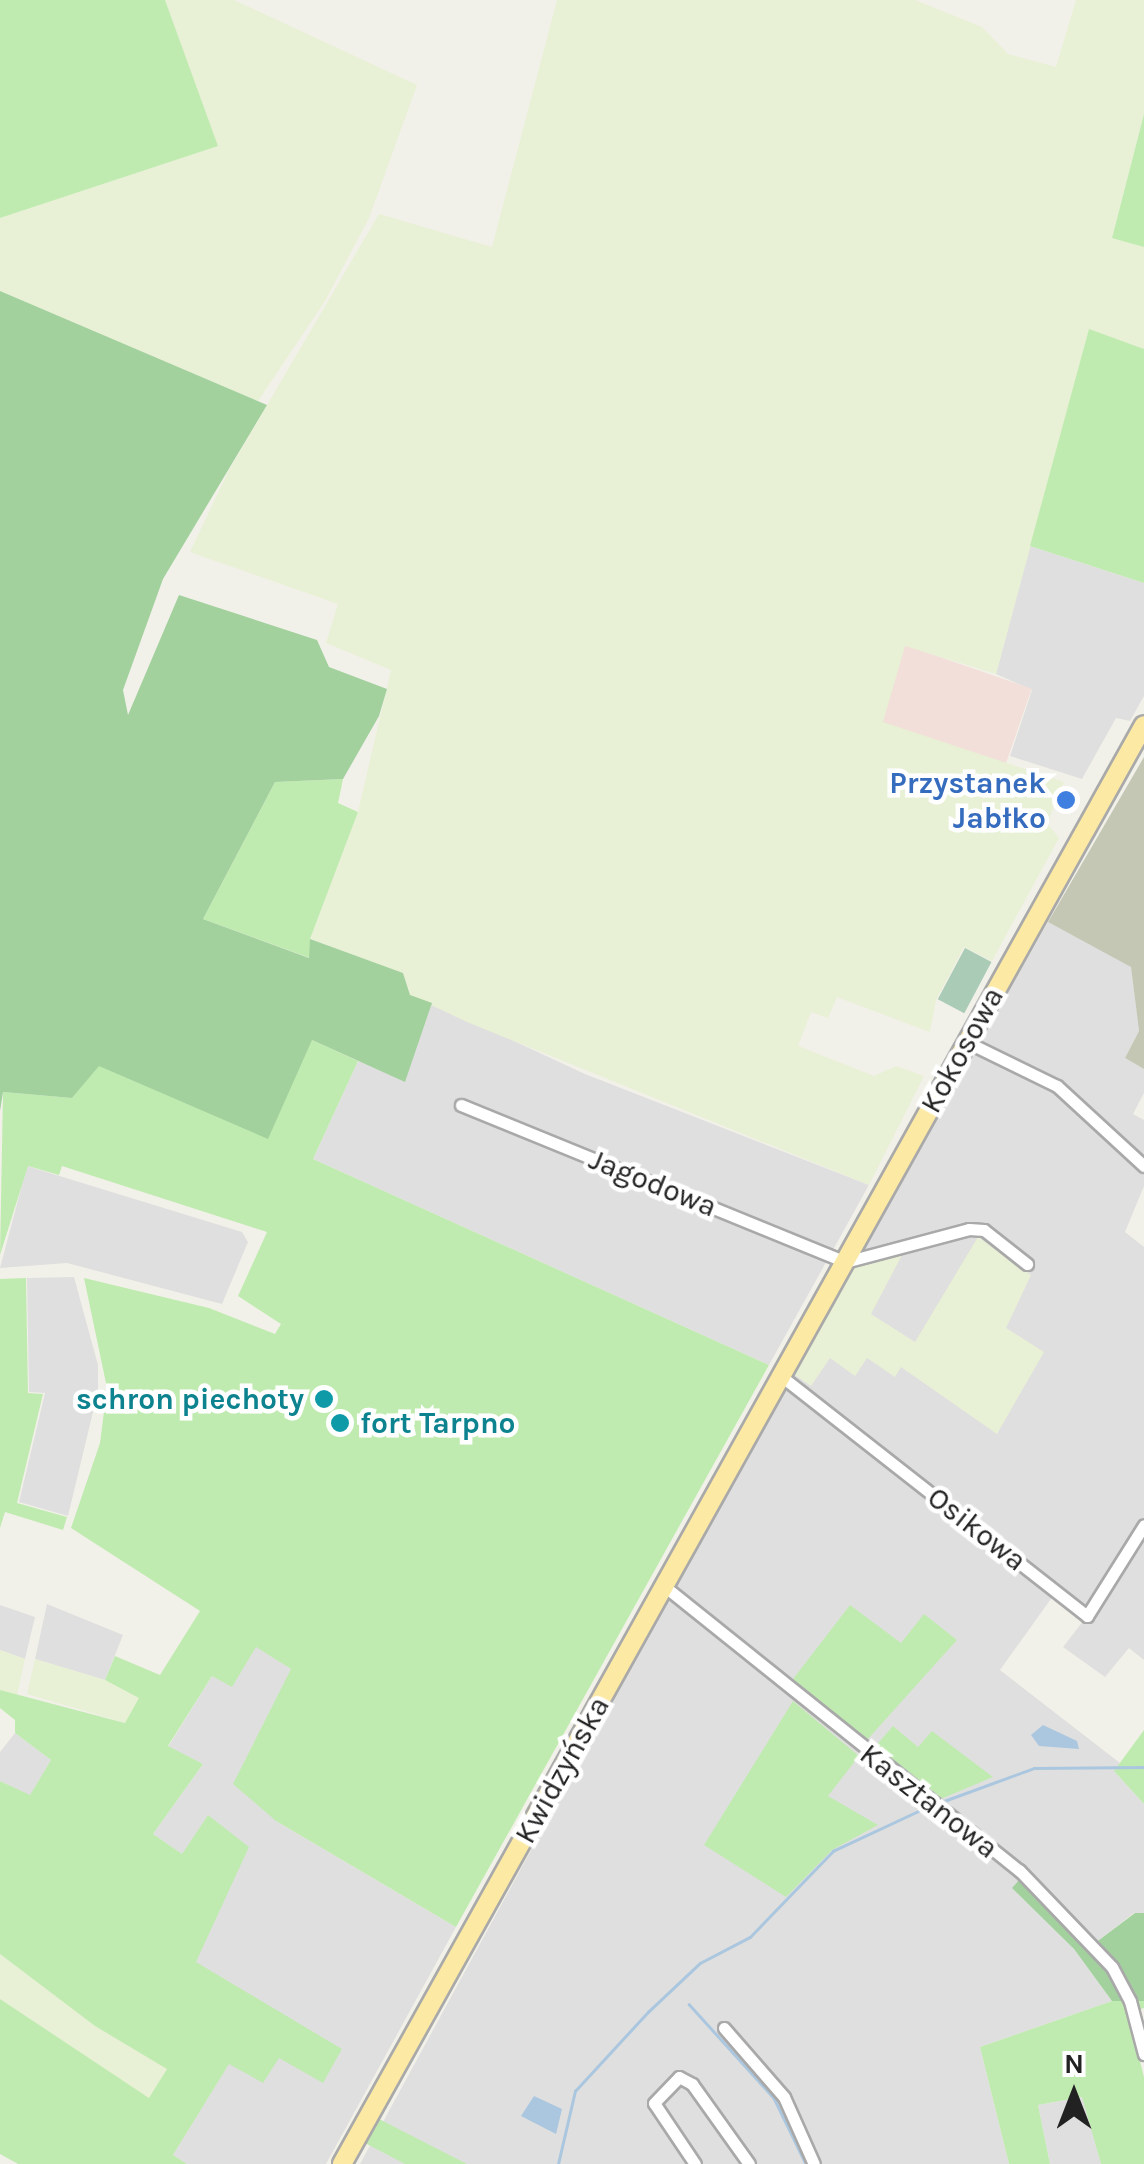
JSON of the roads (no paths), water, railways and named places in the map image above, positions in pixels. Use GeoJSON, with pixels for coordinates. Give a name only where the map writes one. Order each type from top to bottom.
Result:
{"type":"FeatureCollection","features":[{"type":"Feature","properties":{"kind":"main road","name":"Kokosowa"},"geometry":{"type":"LineString","coordinates":[[782,1376],[1144,725]]}},
{"type":"Feature","properties":{"kind":"main road","name":"Kwidzyńska"},"geometry":{"type":"LineString","coordinates":[[342,2164],[782,1376]]}},
{"type":"Feature","properties":{"kind":"street"},"geometry":{"type":"LineString","coordinates":[[967,1042],[1057,1086],[1144,1166]]}},
{"type":"Feature","properties":{"kind":"street","name":"Jagodowa"},"geometry":{"type":"LineString","coordinates":[[462,1105],[845,1262]]}},
{"type":"Feature","properties":{"kind":"street"},"geometry":{"type":"LineString","coordinates":[[845,1262],[970,1229],[984,1230],[1028,1264]]}},
{"type":"Feature","properties":{"kind":"street","name":"Osikowa"},"geometry":{"type":"LineString","coordinates":[[782,1376],[1088,1616],[1144,1525]]}},
{"type":"Feature","properties":{"kind":"street","name":"Kasztanowa"},"geometry":{"type":"LineString","coordinates":[[664,1586],[1019,1870],[1112,1967],[1130,2000],[1144,2054]]}},
{"type":"Feature","properties":{"kind":"street"},"geometry":{"type":"LineString","coordinates":[[724,2028],[784,2097],[814,2164]]}},
{"type":"Feature","properties":{"kind":"street"},"geometry":{"type":"LineString","coordinates":[[696,2164],[654,2102],[680,2076],[692,2084],[749,2164]]}},
{"type":"Feature","properties":{"kind":"water"},"geometry":{"type":"Polygon","coordinates":[[[1043,1725],[1077,1741],[1079,1749],[1039,1746],[1031,1735],[1043,1725]]]}},
{"type":"Feature","properties":{"kind":"water"},"geometry":{"type":"Polygon","coordinates":[[[534,2096],[562,2109],[556,2134],[521,2116],[534,2096]]]}},
{"type":"Feature","properties":{"kind":"waterway"},"geometry":{"type":"LineString","coordinates":[[944,1801],[1034,1768],[1144,1767]]}},
{"type":"Feature","properties":{"kind":"waterway"},"geometry":{"type":"LineString","coordinates":[[558,2164],[575,2091],[648,2012],[700,1963],[750,1937],[833,1851],[925,1808]]}},
{"type":"Feature","properties":{"kind":"waterway"},"geometry":{"type":"LineString","coordinates":[[689,2004],[774,2098],[806,2164]]}},
{"type":"Feature","properties":{"kind":"place","name":"Przystanek Jabłko"},"geometry":{"type":"Point","coordinates":[1066,800]}},
{"type":"Feature","properties":{"kind":"place","name":"schron piechoty"},"geometry":{"type":"Point","coordinates":[324,1399]}},
{"type":"Feature","properties":{"kind":"place","name":"fort Tarpno"},"geometry":{"type":"Point","coordinates":[340,1423]}}]}
